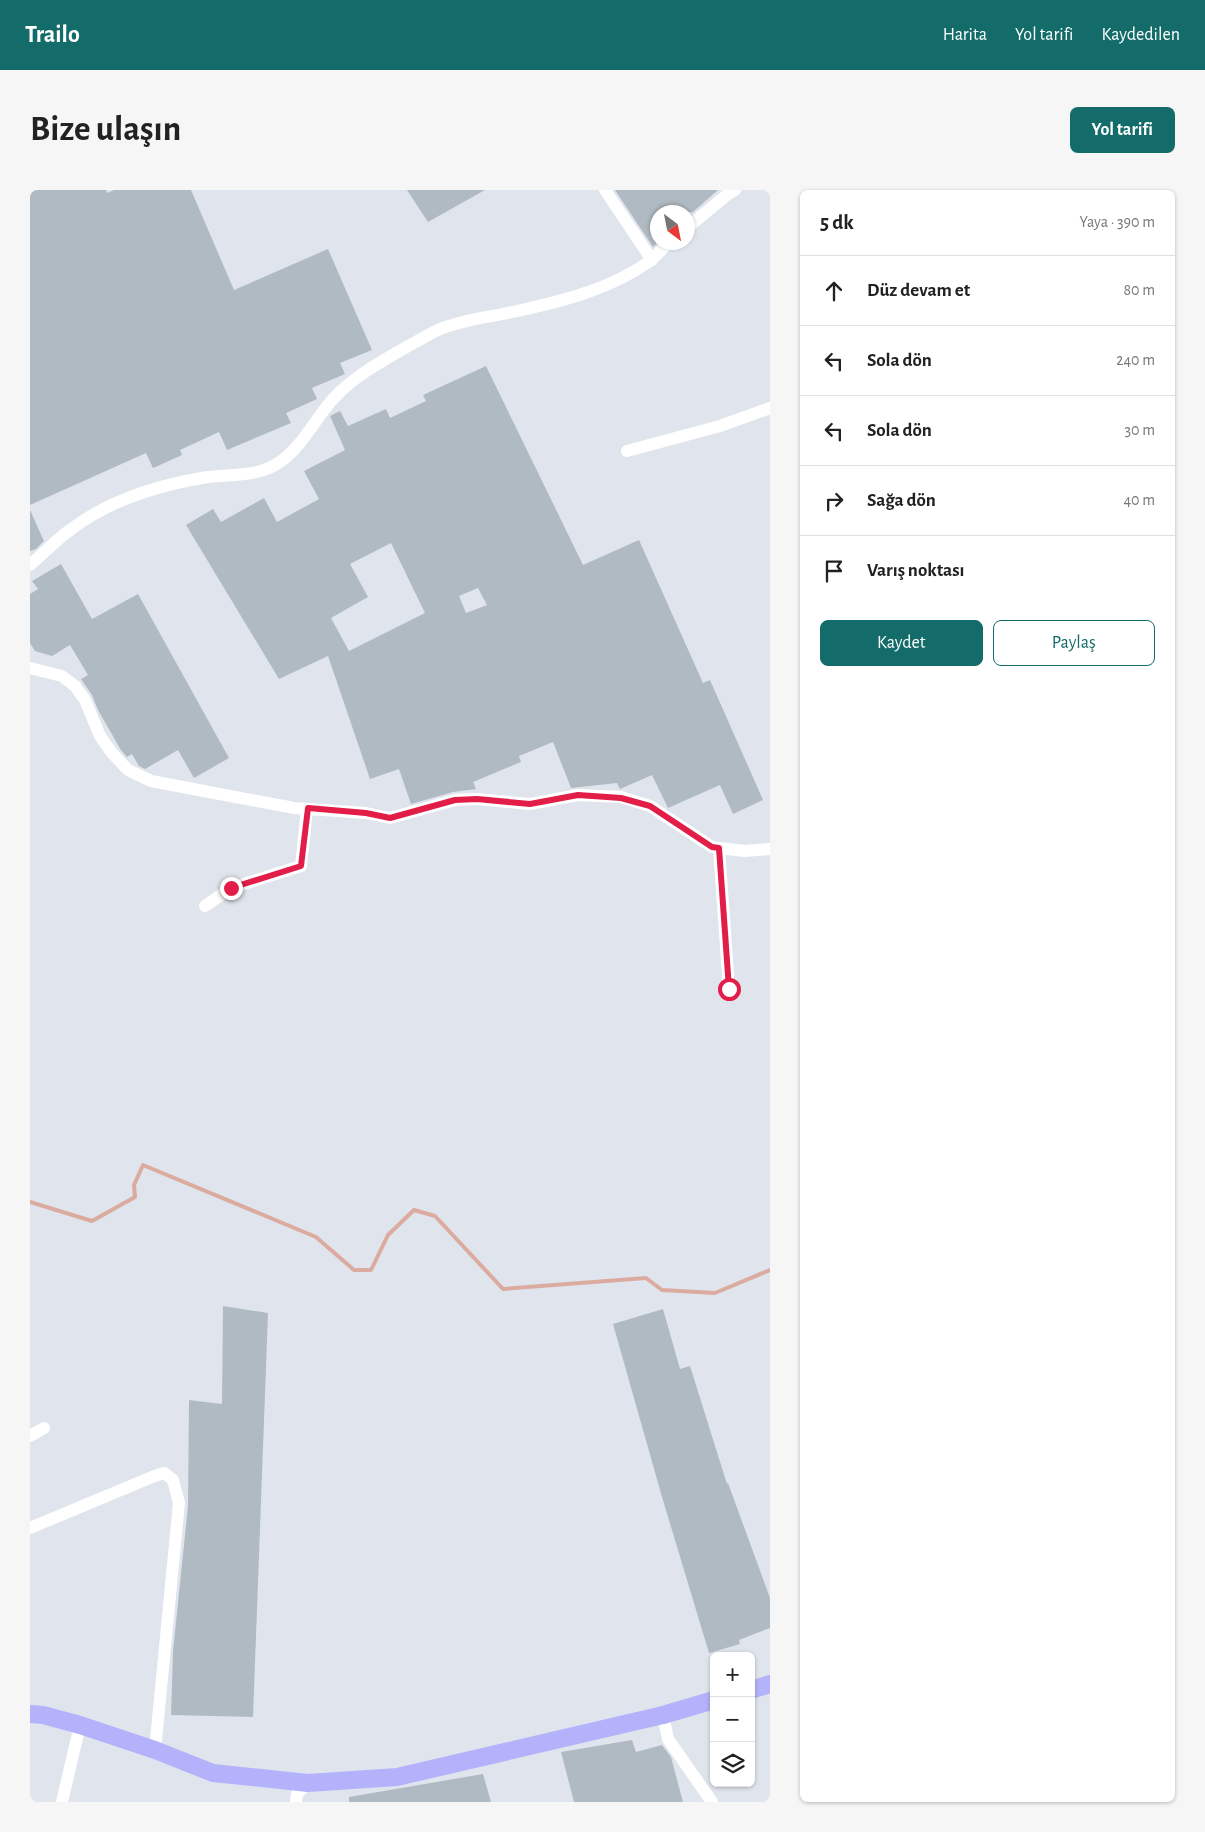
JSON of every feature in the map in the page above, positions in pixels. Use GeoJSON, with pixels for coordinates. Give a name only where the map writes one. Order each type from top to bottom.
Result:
{"type":"FeatureCollection","features":[{"type":"Feature","properties":{"kind":"street"},"geometry":{"type":"LineString","coordinates":[[605,190],[652,260]]}},
{"type":"Feature","properties":{"kind":"street"},"geometry":{"type":"LineString","coordinates":[[695,222],[735,190]]}},
{"type":"Feature","properties":{"kind":"street"},"geometry":{"type":"LineString","coordinates":[[30,565],[68,531],[92,515],[121,500],[159,486],[204,477],[236,475],[270,468],[290,454],[332,400],[355,378],[438,330],[457,323],[517,311],[588,293],[625,277],[652,260],[662,250]]}},
{"type":"Feature","properties":{"kind":"street"},"geometry":{"type":"LineString","coordinates":[[627,451],[720,426],[770,408]]}},
{"type":"Feature","properties":{"kind":"street"},"geometry":{"type":"LineString","coordinates":[[30,668],[62,676],[74,686],[85,700],[100,736],[128,770],[151,781],[294,808],[366,813],[390,818],[455,800],[477,799],[530,804],[578,795],[621,798],[650,806],[712,847],[744,850],[770,849]]}},
{"type":"Feature","properties":{"kind":"street"},"geometry":{"type":"LineString","coordinates":[[205,906],[231,888],[301,866],[308,808]]}},
{"type":"Feature","properties":{"kind":"street"},"geometry":{"type":"LineString","coordinates":[[719,848],[729,989]]}},
{"type":"Feature","properties":{"kind":"street"},"geometry":{"type":"LineString","coordinates":[[30,1436],[44,1428]]}},
{"type":"Feature","properties":{"kind":"street"},"geometry":{"type":"LineString","coordinates":[[30,1528],[152,1477],[164,1473],[173,1480],[179,1503],[155,1750]]}},
{"type":"Feature","properties":{"kind":"street"},"geometry":{"type":"LineString","coordinates":[[755,1689],[770,1684]]}},
{"type":"Feature","properties":{"kind":"street"},"geometry":{"type":"LineString","coordinates":[[30,1714],[43,1715],[80,1725],[155,1750],[212,1773],[308,1784],[397,1777],[664,1715],[710,1701]]}},
{"type":"Feature","properties":{"kind":"street"},"geometry":{"type":"LineString","coordinates":[[664,1715],[668,1739],[712,1802]]}},
{"type":"Feature","properties":{"kind":"street"},"geometry":{"type":"LineString","coordinates":[[62,1802],[80,1725]]}},
{"type":"Feature","properties":{"kind":"street"},"geometry":{"type":"LineString","coordinates":[[296,1802],[297,1794],[308,1784]]}},
{"type":"Feature","properties":{"kind":"building"},"geometry":{"type":"Polygon","coordinates":[[[35,190],[106,190],[107,193],[114,190],[191,190],[234,290],[328,249],[372,350],[340,363],[345,374],[312,388],[317,399],[286,413],[291,423],[227,450],[219,432],[180,450],[182,455],[153,468],[146,453],[30,505],[30,192],[35,190]]]}},
{"type":"Feature","properties":{"kind":"building"},"geometry":{"type":"Polygon","coordinates":[[[407,190],[485,190],[428,222],[407,190]]]}},
{"type":"Feature","properties":{"kind":"building"},"geometry":{"type":"Polygon","coordinates":[[[615,190],[718,190],[695,210],[695,205],[650,205],[650,242],[615,190]]]}},
{"type":"Feature","properties":{"kind":"building"},"geometry":{"type":"Polygon","coordinates":[[[486,366],[583,565],[639,540],[703,683],[710,680],[763,800],[733,814],[720,785],[668,808],[652,775],[620,789],[617,783],[571,788],[553,742],[519,756],[521,762],[473,782],[476,789],[453,792],[411,804],[399,769],[370,779],[328,656],[279,679],[186,525],[213,509],[221,522],[264,498],[277,522],[319,499],[304,471],[345,450],[330,416],[340,411],[348,426],[386,409],[390,418],[426,401],[423,395],[486,366]],[[391,543],[350,564],[368,597],[331,618],[349,651],[425,613],[391,543]],[[478,588],[459,596],[466,613],[487,605],[478,588]]]}},
{"type":"Feature","properties":{"kind":"building"},"geometry":{"type":"Polygon","coordinates":[[[30,510],[44,541],[36,549],[30,551],[30,510]]]}},
{"type":"Feature","properties":{"kind":"building"},"geometry":{"type":"Polygon","coordinates":[[[61,564],[92,619],[138,594],[229,758],[194,778],[178,750],[145,769],[139,766],[132,754],[127,757],[121,750],[98,710],[92,695],[81,679],[88,675],[70,645],[52,656],[35,651],[30,643],[30,594],[38,589],[32,581],[61,564]]]}},
{"type":"Feature","properties":{"kind":"building"},"geometry":{"type":"Polygon","coordinates":[[[223,1306],[268,1313],[253,1717],[171,1715],[173,1651],[188,1506],[189,1400],[222,1404],[223,1306]]]}},
{"type":"Feature","properties":{"kind":"building"},"geometry":{"type":"Polygon","coordinates":[[[663,1309],[680,1369],[690,1366],[727,1484],[770,1598],[770,1628],[739,1640],[740,1644],[709,1653],[613,1324],[663,1309]]]}},
{"type":"Feature","properties":{"kind":"building"},"geometry":{"type":"Polygon","coordinates":[[[632,1740],[636,1752],[662,1745],[671,1757],[683,1802],[574,1802],[561,1752],[632,1740]]]}},
{"type":"Feature","properties":{"kind":"building"},"geometry":{"type":"Polygon","coordinates":[[[483,1774],[491,1802],[349,1802],[349,1797],[483,1774]]]}},
{"type":"Feature","properties":{"kind":"waterway"},"geometry":{"type":"LineString","coordinates":[[30,1202],[92,1221],[135,1197],[134,1185],[143,1165],[316,1237],[354,1270],[371,1270],[388,1235],[414,1210],[435,1216],[503,1289],[646,1278],[662,1290],[715,1293],[770,1270]]}},
{"type":"Feature","properties":{"kind":"route"},"geometry":{"type":"LineString","coordinates":[[231,888],[301,866],[308,808],[366,813],[390,818],[455,800],[477,799],[530,804],[578,795],[621,798],[650,806],[712,847],[719,848],[729,989]]}}]}
